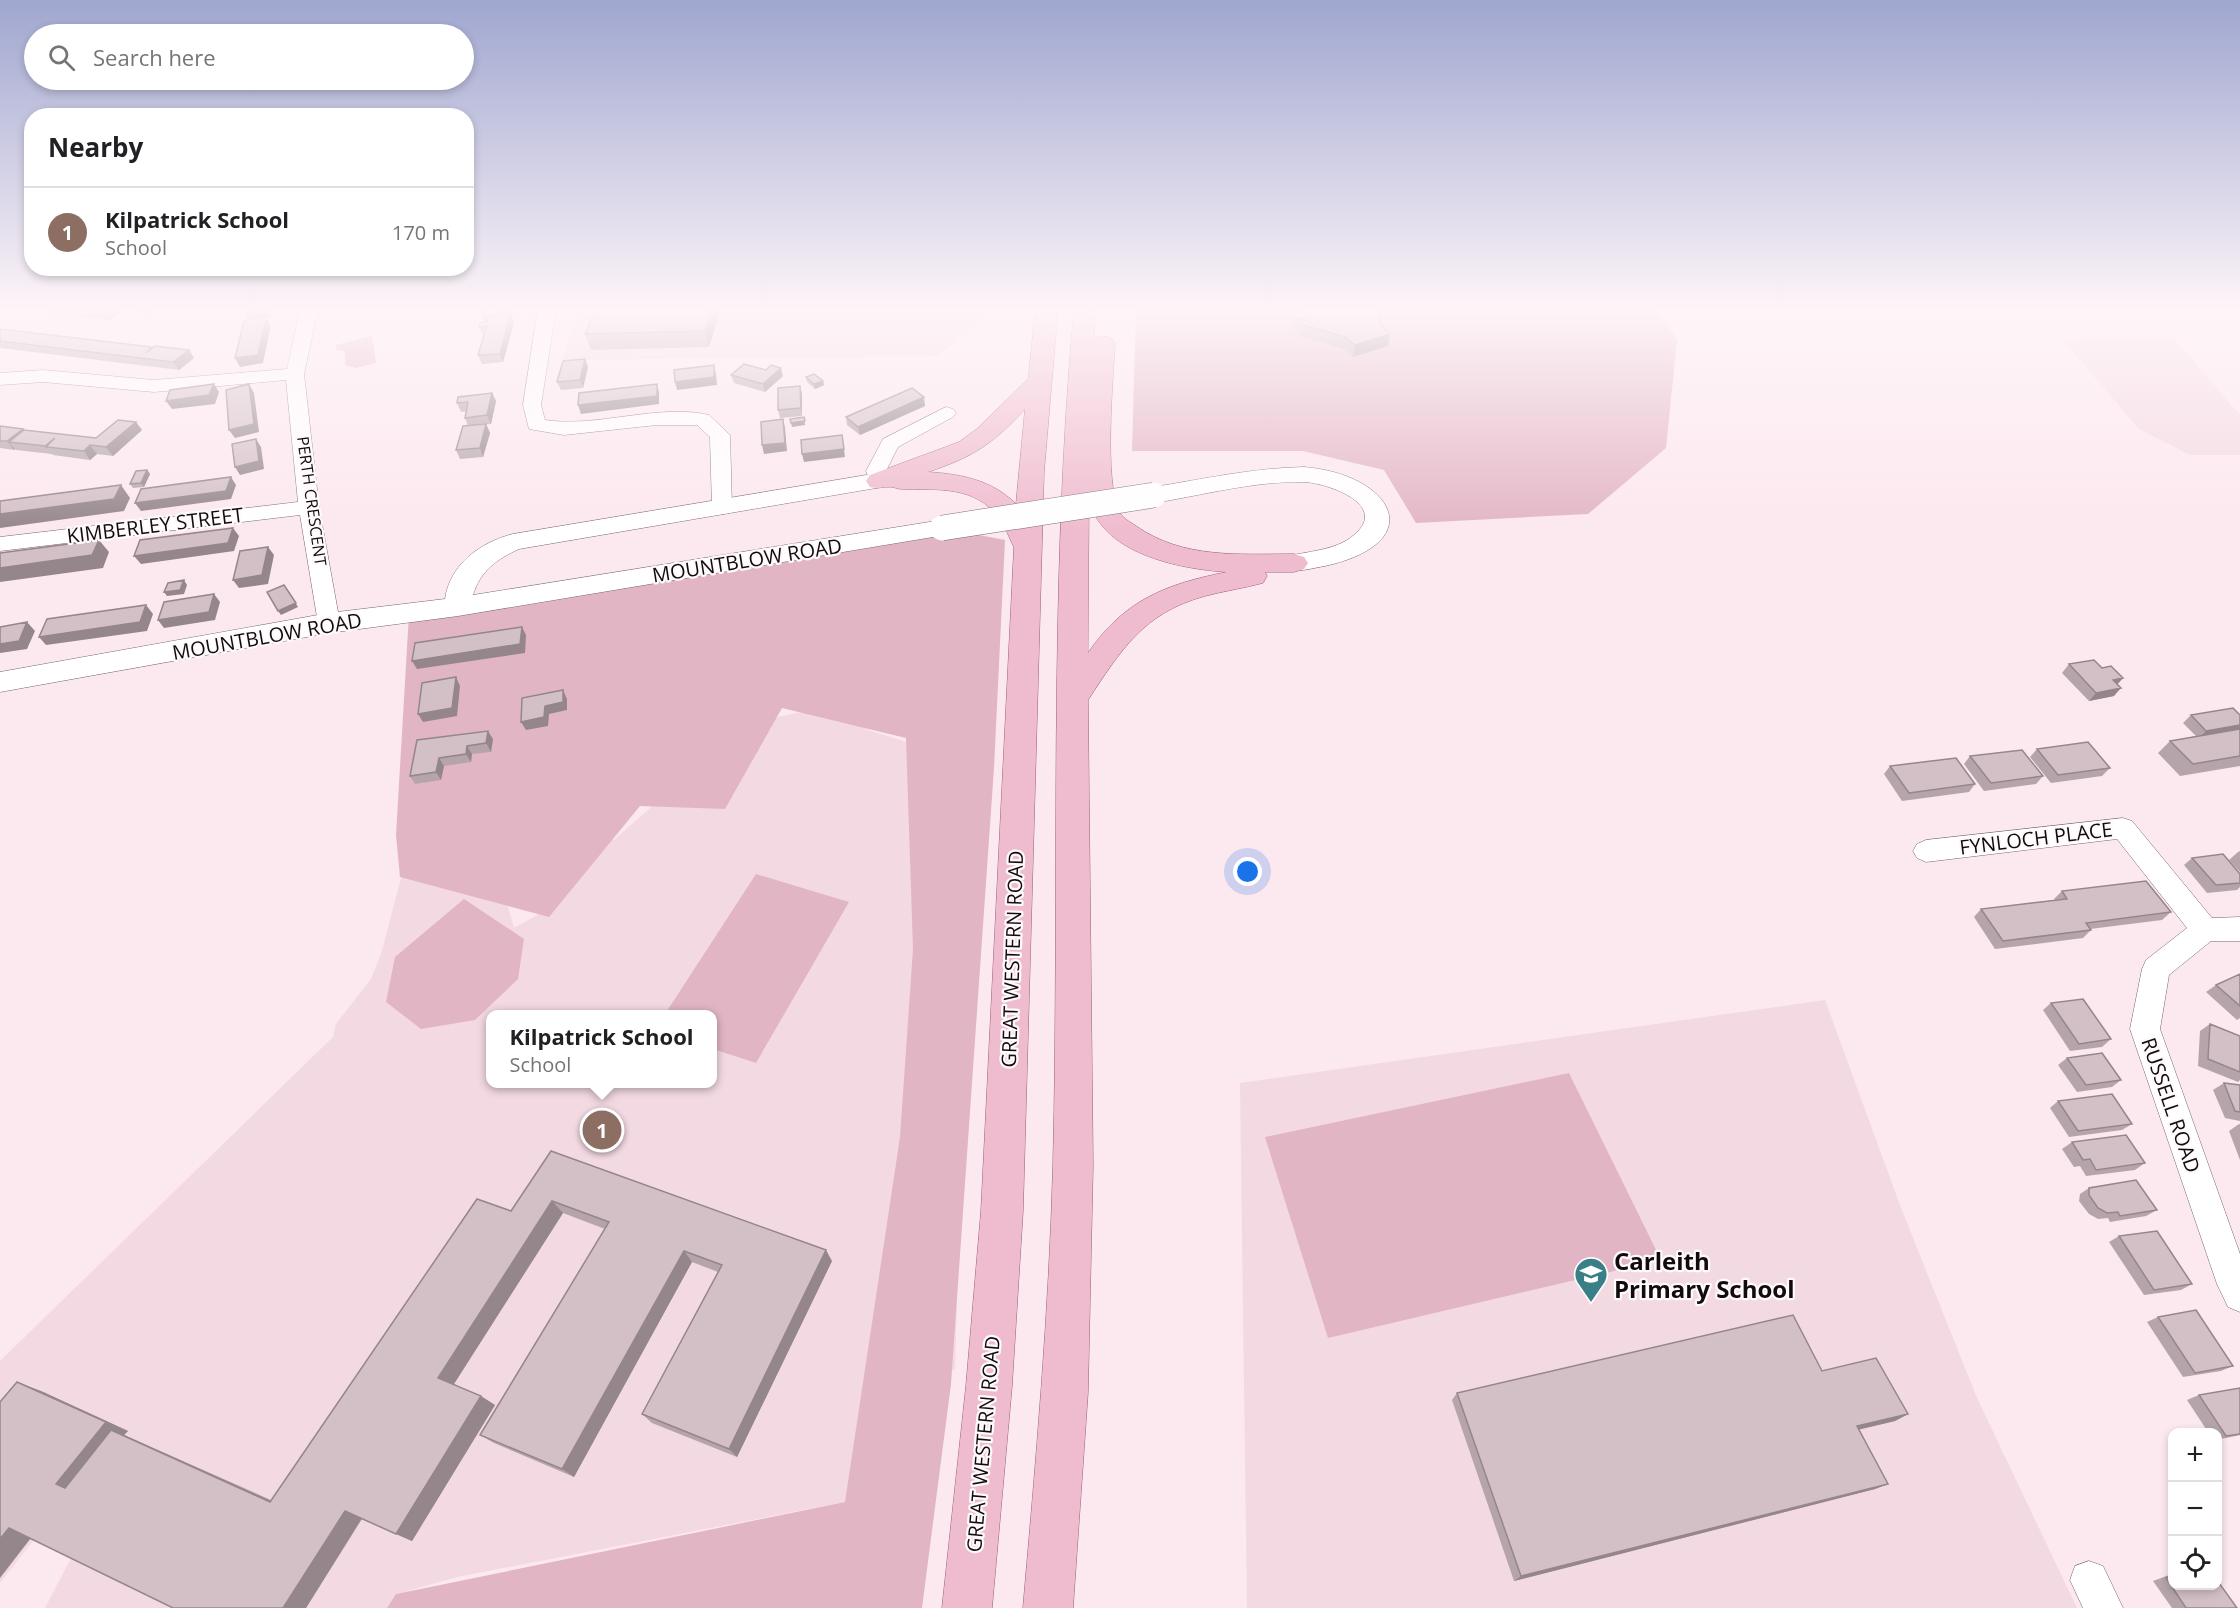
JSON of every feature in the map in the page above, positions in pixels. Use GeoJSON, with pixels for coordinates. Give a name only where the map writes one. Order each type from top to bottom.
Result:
{"type":"FeatureCollection","features":[{"type":"Feature","properties":{"kind":"main road"},"geometry":{"type":"LineString","coordinates":[[879,481],[977,441],[999,424],[1018,398],[1036,384]]}},
{"type":"Feature","properties":{"kind":"main road","name":"GREAT WESTERN ROAD"},"geometry":{"type":"LineString","coordinates":[[967,1608],[989,1386],[1002,1211],[1028,548],[1039,384]]}},
{"type":"Feature","properties":{"kind":"main road"},"geometry":{"type":"LineString","coordinates":[[1048,1608],[1065,1392],[1073,1165],[1073,586],[1079,384]]}},
{"type":"Feature","properties":{"kind":"main road"},"geometry":{"type":"LineString","coordinates":[[1102,384],[1100,479],[1106,514],[1120,528],[1160,552],[1180,558],[1234,564],[1294,562]]}},
{"type":"Feature","properties":{"kind":"main road"},"geometry":{"type":"LineString","coordinates":[[879,481],[946,481],[975,488],[990,495],[1009,512],[1028,548]]}},
{"type":"Feature","properties":{"kind":"main road"},"geometry":{"type":"LineString","coordinates":[[1074,697],[1115,637],[1130,621],[1161,600],[1184,591],[1274,572],[1294,562]]}},
{"type":"Feature","properties":{"kind":"street"},"geometry":{"type":"LineString","coordinates":[[132,384],[154,386],[177,384]]}},
{"type":"Feature","properties":{"kind":"street","name":"PERTH CRESCENT"},"geometry":{"type":"LineString","coordinates":[[297,384],[309,507],[330,623]]}},
{"type":"Feature","properties":{"kind":"street"},"geometry":{"type":"LineString","coordinates":[[535,384],[532,405],[536,425],[564,429],[657,419],[702,419],[720,435],[722,508]]}},
{"type":"Feature","properties":{"kind":"street"},"geometry":{"type":"LineString","coordinates":[[458,608],[461,587],[466,574],[489,554],[513,542],[879,481],[876,471],[890,443],[946,413]]}},
{"type":"Feature","properties":{"kind":"street","name":"MOUNTBLOW ROAD"},"geometry":{"type":"LineString","coordinates":[[0,682],[330,623],[458,608],[942,528],[1273,477],[1309,474],[1325,476],[1349,483],[1370,499],[1375,507],[1376,519],[1370,534],[1364,541],[1344,551],[1294,562]]}},
{"type":"Feature","properties":{"kind":"street","name":"KIMBERLEY STREET"},"geometry":{"type":"LineString","coordinates":[[0,544],[309,507]]}},
{"type":"Feature","properties":{"kind":"street","name":"FYNLOCH PLACE"},"geometry":{"type":"LineString","coordinates":[[1926,851],[2123,828],[2205,930]]}},
{"type":"Feature","properties":{"kind":"street"},"geometry":{"type":"LineString","coordinates":[[2205,930],[2240,929]]}},
{"type":"Feature","properties":{"kind":"street","name":"RUSSELL ROAD"},"geometry":{"type":"LineString","coordinates":[[2205,930],[2156,969],[2145,1029],[2234,1284],[2240,1295]]}},
{"type":"Feature","properties":{"kind":"shaded area"},"geometry":{"type":"Polygon","coordinates":[[[1134,384],[1673,384],[1666,448],[1588,514],[1416,523],[1384,470],[1303,451],[1132,451],[1134,384]]]}},
{"type":"Feature","properties":{"kind":"shaded area"},"geometry":{"type":"Polygon","coordinates":[[[2100,384],[2213,384],[2240,415],[2240,455],[2190,455],[2139,429],[2100,384]]]}},
{"type":"Feature","properties":{"kind":"shaded area"},"geometry":{"type":"Polygon","coordinates":[[[942,528],[1005,540],[994,768],[951,1384],[922,1608],[387,1608],[396,1594],[845,1502],[900,1137],[913,949],[906,738],[782,708],[725,809],[640,806],[549,917],[400,877],[396,835],[409,614],[942,528]]]}},
{"type":"Feature","properties":{"kind":"shaded area"},"geometry":{"type":"Polygon","coordinates":[[[813,710],[837,710],[868,730],[916,745],[959,1224],[955,1370],[871,1376],[845,1502],[457,1577],[397,1594],[387,1608],[45,1608],[78,1545],[95,1462],[0,1583],[0,1361],[333,1037],[336,1024],[371,979],[382,951],[407,855],[486,828],[514,928],[557,904],[608,837],[614,840],[674,787],[772,718],[813,710]]]}},
{"type":"Feature","properties":{"kind":"shaded area"},"geometry":{"type":"Polygon","coordinates":[[[756,874],[849,902],[756,1063],[717,1050],[717,1010],[668,1010],[756,874]]]}},
{"type":"Feature","properties":{"kind":"shaded area"},"geometry":{"type":"Polygon","coordinates":[[[464,899],[524,939],[518,979],[475,1020],[421,1029],[386,1002],[395,957],[464,899]]]}},
{"type":"Feature","properties":{"kind":"shaded area","name":"Carleith Primary School"},"geometry":{"type":"Polygon","coordinates":[[[1825,1000],[1901,1208],[1977,1398],[2077,1608],[1247,1608],[1240,1083],[1825,1000]]]}},
{"type":"Feature","properties":{"kind":"shaded area"},"geometry":{"type":"Polygon","coordinates":[[[1569,1073],[1661,1260],[1328,1338],[1265,1137],[1569,1073]]]}},
{"type":"Feature","properties":{"kind":"building"},"geometry":{"type":"Polygon","coordinates":[[[214,384],[209,395],[166,401],[170,390],[214,384]]]}},
{"type":"Feature","properties":{"kind":"building"},"geometry":{"type":"Polygon","coordinates":[[[249,384],[254,424],[229,430],[226,390],[249,384]]]}},
{"type":"Feature","properties":{"kind":"building"},"geometry":{"type":"Polygon","coordinates":[[[657,384],[657,396],[578,405],[579,393],[657,384]]]}},
{"type":"Feature","properties":{"kind":"building"},"geometry":{"type":"Polygon","coordinates":[[[800,386],[801,408],[778,410],[778,388],[800,386]]]}},
{"type":"Feature","properties":{"kind":"building"},"geometry":{"type":"Polygon","coordinates":[[[912,388],[924,397],[858,427],[846,417],[912,388]]]}},
{"type":"Feature","properties":{"kind":"building"},"geometry":{"type":"Polygon","coordinates":[[[492,393],[487,415],[465,418],[468,402],[457,403],[458,397],[492,393]]]}},
{"type":"Feature","properties":{"kind":"building"},"geometry":{"type":"Polygon","coordinates":[[[804,417],[805,421],[791,423],[790,419],[804,417]]]}},
{"type":"Feature","properties":{"kind":"building"},"geometry":{"type":"Polygon","coordinates":[[[783,419],[785,443],[762,445],[761,422],[783,419]]]}},
{"type":"Feature","properties":{"kind":"building"},"geometry":{"type":"Polygon","coordinates":[[[118,420],[136,422],[106,447],[90,445],[84,451],[46,447],[55,438],[45,446],[9,442],[24,430],[96,438],[118,420]]]}},
{"type":"Feature","properties":{"kind":"building"},"geometry":{"type":"Polygon","coordinates":[[[486,424],[480,448],[456,450],[463,426],[486,424]]]}},
{"type":"Feature","properties":{"kind":"building"},"geometry":{"type":"Polygon","coordinates":[[[0,426],[23,429],[7,441],[0,441],[0,426]]]}},
{"type":"Feature","properties":{"kind":"building"},"geometry":{"type":"Polygon","coordinates":[[[842,435],[844,449],[802,454],[801,440],[842,435]]]}},
{"type":"Feature","properties":{"kind":"building"},"geometry":{"type":"Polygon","coordinates":[[[256,439],[259,461],[235,467],[232,444],[256,439]]]}},
{"type":"Feature","properties":{"kind":"building"},"geometry":{"type":"Polygon","coordinates":[[[147,470],[141,483],[130,484],[136,471],[147,470]]]}},
{"type":"Feature","properties":{"kind":"building"},"geometry":{"type":"Polygon","coordinates":[[[231,477],[226,491],[135,503],[141,489],[231,477]]]}},
{"type":"Feature","properties":{"kind":"building"},"geometry":{"type":"Polygon","coordinates":[[[121,485],[114,499],[0,514],[0,501],[121,485]]]}},
{"type":"Feature","properties":{"kind":"building"},"geometry":{"type":"Polygon","coordinates":[[[233,528],[228,543],[134,556],[140,540],[233,528]]]}},
{"type":"Feature","properties":{"kind":"building"},"geometry":{"type":"Polygon","coordinates":[[[99,540],[92,555],[0,568],[0,553],[99,540]]]}},
{"type":"Feature","properties":{"kind":"building"},"geometry":{"type":"Polygon","coordinates":[[[268,547],[262,575],[233,580],[240,551],[268,547]]]}},
{"type":"Feature","properties":{"kind":"building"},"geometry":{"type":"Polygon","coordinates":[[[184,580],[180,590],[164,592],[168,583],[184,580]]]}},
{"type":"Feature","properties":{"kind":"building"},"geometry":{"type":"Polygon","coordinates":[[[284,585],[296,603],[278,611],[267,592],[284,585]]]}},
{"type":"Feature","properties":{"kind":"building"},"geometry":{"type":"Polygon","coordinates":[[[214,594],[209,612],[158,620],[164,602],[214,594]]]}},
{"type":"Feature","properties":{"kind":"building"},"geometry":{"type":"Polygon","coordinates":[[[146,605],[140,622],[39,637],[47,619],[146,605]]]}},
{"type":"Feature","properties":{"kind":"building"},"geometry":{"type":"Polygon","coordinates":[[[27,622],[19,641],[0,644],[0,627],[27,622]]]}},
{"type":"Feature","properties":{"kind":"building"},"geometry":{"type":"Polygon","coordinates":[[[522,627],[520,644],[412,661],[415,643],[522,627]]]}},
{"type":"Feature","properties":{"kind":"building"},"geometry":{"type":"Polygon","coordinates":[[[2094,660],[2102,668],[2111,666],[2123,678],[2113,680],[2121,688],[2096,693],[2069,664],[2094,660]]]}},
{"type":"Feature","properties":{"kind":"building"},"geometry":{"type":"Polygon","coordinates":[[[456,677],[452,708],[418,714],[422,683],[456,677]]]}},
{"type":"Feature","properties":{"kind":"building"},"geometry":{"type":"Polygon","coordinates":[[[563,690],[563,702],[545,706],[544,717],[521,722],[522,698],[563,690]]]}},
{"type":"Feature","properties":{"kind":"building"},"geometry":{"type":"Polygon","coordinates":[[[2233,708],[2240,715],[2240,725],[2206,731],[2191,715],[2233,708]]]}},
{"type":"Feature","properties":{"kind":"building"},"geometry":{"type":"Polygon","coordinates":[[[2240,729],[2240,756],[2193,764],[2170,741],[2240,729]]]}},
{"type":"Feature","properties":{"kind":"building"},"geometry":{"type":"Polygon","coordinates":[[[488,731],[486,743],[467,746],[466,754],[439,758],[436,772],[410,776],[417,740],[488,731]]]}},
{"type":"Feature","properties":{"kind":"building"},"geometry":{"type":"Polygon","coordinates":[[[2088,742],[2110,768],[2058,775],[2037,749],[2088,742]]]}},
{"type":"Feature","properties":{"kind":"building"},"geometry":{"type":"Polygon","coordinates":[[[2022,750],[2043,776],[1991,783],[1970,756],[2022,750]]]}},
{"type":"Feature","properties":{"kind":"building"},"geometry":{"type":"Polygon","coordinates":[[[1956,758],[1975,784],[1909,793],[1890,766],[1956,758]]]}},
{"type":"Feature","properties":{"kind":"building"},"geometry":{"type":"Polygon","coordinates":[[[2223,854],[2240,874],[2240,883],[2216,885],[2192,858],[2223,854]]]}},
{"type":"Feature","properties":{"kind":"building"},"geometry":{"type":"Polygon","coordinates":[[[2146,881],[2171,912],[2086,923],[2091,930],[2003,941],[1981,909],[2067,899],[2062,891],[2146,881]]]}},
{"type":"Feature","properties":{"kind":"building"},"geometry":{"type":"Polygon","coordinates":[[[2240,974],[2240,1006],[2216,985],[2240,974]]]}},
{"type":"Feature","properties":{"kind":"building"},"geometry":{"type":"Polygon","coordinates":[[[2083,999],[2111,1039],[2079,1044],[2051,1003],[2083,999]]]}},
{"type":"Feature","properties":{"kind":"building"},"geometry":{"type":"Polygon","coordinates":[[[2210,1024],[2240,1036],[2240,1072],[2208,1059],[2210,1024]]]}},
{"type":"Feature","properties":{"kind":"building"},"geometry":{"type":"Polygon","coordinates":[[[2102,1053],[2121,1080],[2086,1085],[2067,1058],[2102,1053]]]}},
{"type":"Feature","properties":{"kind":"building"},"geometry":{"type":"Polygon","coordinates":[[[2224,1083],[2240,1085],[2240,1112],[2235,1111],[2224,1083]]]}},
{"type":"Feature","properties":{"kind":"building"},"geometry":{"type":"Polygon","coordinates":[[[2112,1094],[2132,1124],[2078,1131],[2058,1101],[2112,1094]]]}},
{"type":"Feature","properties":{"kind":"building"},"geometry":{"type":"Polygon","coordinates":[[[2126,1135],[2145,1163],[2096,1170],[2090,1159],[2083,1160],[2072,1142],[2126,1135]]]}},
{"type":"Feature","properties":{"kind":"building"},"geometry":{"type":"Polygon","coordinates":[[[551,1151],[826,1250],[729,1449],[642,1414],[722,1265],[684,1251],[562,1469],[480,1435],[609,1222],[552,1201],[438,1378],[481,1396],[396,1534],[345,1511],[283,1608],[173,1608],[9,1528],[0,1539],[0,1402],[17,1382],[106,1422],[56,1484],[65,1488],[111,1430],[270,1502],[477,1199],[511,1211],[551,1151]]]}},
{"type":"Feature","properties":{"kind":"building"},"geometry":{"type":"Polygon","coordinates":[[[2136,1180],[2157,1210],[2120,1216],[2118,1212],[2107,1213],[2098,1208],[2089,1195],[2089,1188],[2136,1180]]]}},
{"type":"Feature","properties":{"kind":"building"},"geometry":{"type":"Polygon","coordinates":[[[2157,1231],[2192,1284],[2154,1290],[2119,1236],[2157,1231]]]}},
{"type":"Feature","properties":{"kind":"building"},"geometry":{"type":"Polygon","coordinates":[[[2196,1310],[2233,1366],[2195,1373],[2158,1317],[2196,1310]]]}},
{"type":"Feature","properties":{"kind":"building"},"geometry":{"type":"Polygon","coordinates":[[[1793,1315],[1822,1371],[1876,1358],[1908,1414],[1857,1426],[1888,1484],[1521,1576],[1457,1393],[1793,1315]]]}},
{"type":"Feature","properties":{"kind":"building"},"geometry":{"type":"Polygon","coordinates":[[[2240,1388],[2240,1434],[2226,1436],[2199,1395],[2240,1388]]]}},
{"type":"Feature","properties":{"kind":"building"},"geometry":{"type":"Polygon","coordinates":[[[2222,1587],[2237,1608],[2186,1608],[2174,1590],[2222,1590],[2222,1587]]]}},
{"type":"Feature","properties":{"kind":"place","name":"Kilpatrick School"},"geometry":{"type":"Point","coordinates":[602,1130]}},
{"type":"Feature","properties":{"kind":"place","name":"Carleith Primary School"},"geometry":{"type":"Point","coordinates":[1591,1303]}}]}
